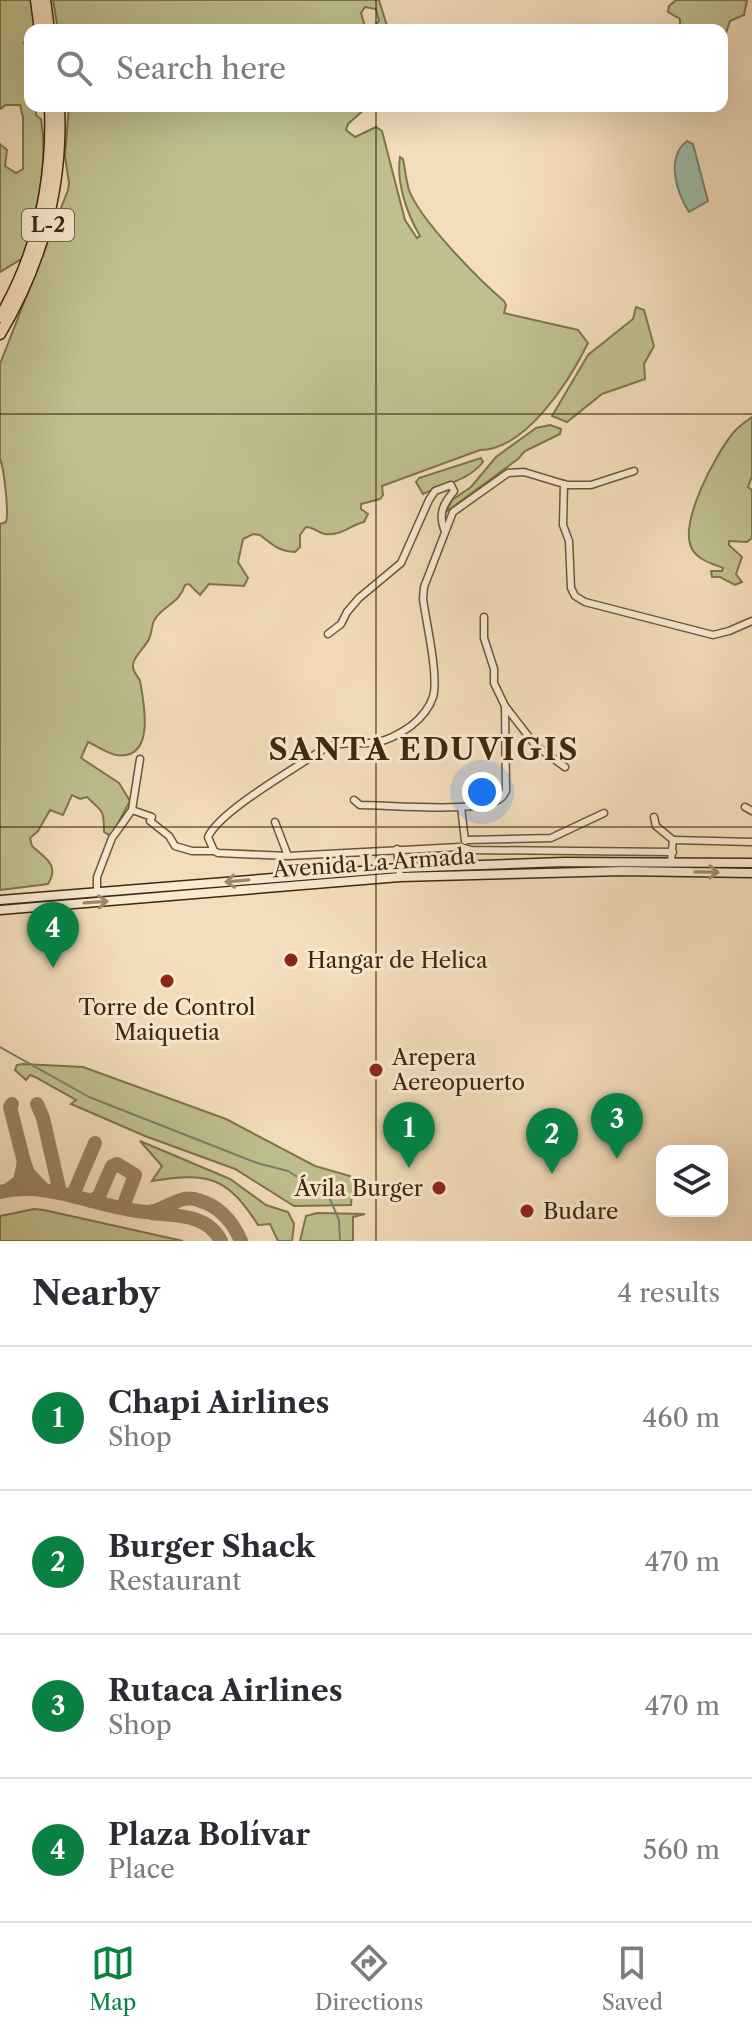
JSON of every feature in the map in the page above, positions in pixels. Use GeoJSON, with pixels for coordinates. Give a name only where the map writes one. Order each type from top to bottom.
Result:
{"type":"FeatureCollection","features":[{"type":"Feature","properties":{"kind":"highway"},"geometry":{"type":"LineString","coordinates":[[36,0],[39,24]]}},
{"type":"Feature","properties":{"kind":"highway"},"geometry":{"type":"LineString","coordinates":[[45,0],[48,24]]}},
{"type":"Feature","properties":{"kind":"highway","name":"L-2"},"geometry":{"type":"LineString","coordinates":[[0,317],[25,267],[41,217],[50,164],[50,112]]}},
{"type":"Feature","properties":{"kind":"highway","name":"L-2"},"geometry":{"type":"LineString","coordinates":[[0,334],[29,280],[50,219],[59,165],[59,112]]}},
{"type":"Feature","properties":{"kind":"main road","name":"Avenida La Armada"},"geometry":{"type":"LineString","coordinates":[[0,900],[672,856],[752,863]]}},
{"type":"Feature","properties":{"kind":"main road","name":"Avenida La Armada"},"geometry":{"type":"LineString","coordinates":[[0,910],[399,872],[752,873]]}},
{"type":"Feature","properties":{"kind":"street"},"geometry":{"type":"LineString","coordinates":[[214,851],[208,837],[210,832],[243,803],[328,746],[391,738],[417,721],[428,708],[434,694],[434,679],[423,599],[427,578],[453,512],[508,473],[524,472],[564,484],[591,485],[634,471]]}},
{"type":"Feature","properties":{"kind":"street"},"geometry":{"type":"LineString","coordinates":[[564,484],[563,525],[569,541],[571,588],[575,596],[585,602],[713,635],[752,621]]}},
{"type":"Feature","properties":{"kind":"street"},"geometry":{"type":"LineString","coordinates":[[328,634],[341,624],[359,598],[401,563],[429,500],[435,491],[451,485],[454,491],[441,516],[444,529]]}},
{"type":"Feature","properties":{"kind":"street"},"geometry":{"type":"LineString","coordinates":[[484,617],[484,638],[494,669],[494,683],[505,706],[536,746],[565,767]]}},
{"type":"Feature","properties":{"kind":"street"},"geometry":{"type":"LineString","coordinates":[[354,800],[360,805],[461,807],[489,804],[502,799],[506,791],[505,706]]}},
{"type":"Feature","properties":{"kind":"street"},"geometry":{"type":"LineString","coordinates":[[97,892],[97,877],[112,838],[132,810],[140,759]]}},
{"type":"Feature","properties":{"kind":"street"},"geometry":{"type":"LineString","coordinates":[[461,807],[467,840]]}},
{"type":"Feature","properties":{"kind":"street"},"geometry":{"type":"LineString","coordinates":[[132,810],[152,817],[150,821],[169,836],[175,846],[192,851],[288,856],[460,847],[471,850],[672,856],[673,840]]}},
{"type":"Feature","properties":{"kind":"street"},"geometry":{"type":"LineString","coordinates":[[460,847],[467,840],[551,838],[563,835],[604,813]]}},
{"type":"Feature","properties":{"kind":"street"},"geometry":{"type":"LineString","coordinates":[[654,817],[656,826],[673,840],[752,842]]}},
{"type":"Feature","properties":{"kind":"street"},"geometry":{"type":"LineString","coordinates":[[275,822],[288,856]]}},
{"type":"Feature","properties":{"kind":"street"},"geometry":{"type":"LineString","coordinates":[[397,849],[399,872]]}},
{"type":"Feature","properties":{"kind":"green space"},"geometry":{"type":"Polygon","coordinates":[[[0,0],[31,0],[34,24],[24,24],[24,112],[36,112],[41,119],[42,172],[37,207],[23,258],[0,272],[0,144],[7,150],[5,166],[16,173],[23,169],[23,117],[20,105],[6,105],[0,109],[0,0]]]}},
{"type":"Feature","properties":{"kind":"green space"},"geometry":{"type":"Polygon","coordinates":[[[53,0],[379,0],[386,24],[376,24],[379,21],[376,9],[365,7],[361,13],[364,24],[57,24],[53,0]]]}},
{"type":"Feature","properties":{"kind":"green space"},"geometry":{"type":"Polygon","coordinates":[[[676,0],[747,0],[744,15],[730,21],[728,27],[728,24],[680,24],[680,19],[668,12],[669,6],[676,0]]]}},
{"type":"Feature","properties":{"kind":"green space"},"geometry":{"type":"Polygon","coordinates":[[[69,112],[361,112],[346,130],[355,137],[376,127],[382,131],[405,220],[417,238],[420,236],[401,187],[400,157],[415,203],[451,249],[504,301],[504,313],[578,330],[588,343],[558,393],[530,426],[514,438],[497,447],[480,450],[382,486],[380,499],[361,504],[361,509],[368,514],[364,522],[331,534],[306,527],[300,535],[300,547],[295,552],[280,549],[260,535],[253,534],[243,539],[238,562],[248,578],[244,586],[209,584],[200,595],[189,584],[185,585],[178,597],[155,619],[149,639],[134,661],[133,670],[140,681],[145,716],[142,740],[137,749],[129,754],[116,755],[88,742],[81,758],[119,783],[130,801],[111,836],[104,832],[103,814],[99,808],[87,797],[80,799],[72,795],[63,815],[50,810],[38,831],[30,838],[32,846],[52,867],[48,884],[0,890],[0,524],[6,522],[7,510],[0,459],[0,364],[68,190],[65,156],[69,112]]]}},
{"type":"Feature","properties":{"kind":"green space"},"geometry":{"type":"Polygon","coordinates":[[[636,307],[644,310],[654,346],[644,364],[645,379],[602,394],[567,422],[552,416],[588,355],[633,319],[636,307]]]}},
{"type":"Feature","properties":{"kind":"green space"},"geometry":{"type":"Polygon","coordinates":[[[752,417],[752,476],[748,487],[752,490],[752,538],[747,542],[729,541],[729,545],[742,557],[736,574],[742,582],[735,585],[720,577],[712,577],[711,571],[722,571],[723,568],[706,561],[692,549],[690,523],[694,506],[717,456],[733,433],[752,417]]]}},
{"type":"Feature","properties":{"kind":"green space"},"geometry":{"type":"Polygon","coordinates":[[[550,425],[561,429],[560,434],[525,451],[446,512],[452,500],[471,487],[496,457],[536,428],[550,425]]]}},
{"type":"Feature","properties":{"kind":"green space"},"geometry":{"type":"Polygon","coordinates":[[[481,458],[483,462],[470,474],[423,494],[416,482],[419,478],[481,458]]]}},
{"type":"Feature","properties":{"kind":"green space"},"geometry":{"type":"Polygon","coordinates":[[[17,1065],[83,1067],[226,1119],[315,1166],[350,1176],[353,1183],[351,1205],[294,1206],[235,1169],[145,1136],[71,1104],[76,1100],[35,1077],[30,1075],[26,1080],[15,1070],[17,1065]]]}},
{"type":"Feature","properties":{"kind":"green space"},"geometry":{"type":"Polygon","coordinates":[[[140,1141],[230,1179],[266,1205],[288,1212],[294,1224],[292,1241],[278,1241],[270,1224],[258,1225],[236,1196],[214,1181],[187,1177],[152,1181],[162,1166],[140,1141]]]}},
{"type":"Feature","properties":{"kind":"green space"},"geometry":{"type":"Polygon","coordinates":[[[34,1209],[183,1241],[0,1241],[0,1216],[34,1209]]]}},
{"type":"Feature","properties":{"kind":"green space"},"geometry":{"type":"Polygon","coordinates":[[[317,1213],[365,1214],[353,1217],[353,1241],[300,1241],[306,1216],[317,1213]]]}},
{"type":"Feature","properties":{"kind":"shaded area"},"geometry":{"type":"Polygon","coordinates":[[[687,141],[693,144],[708,201],[689,212],[675,176],[676,157],[687,141]]]}},
{"type":"Feature","properties":{"kind":"waterway"},"geometry":{"type":"LineString","coordinates":[[0,1047],[89,1097],[257,1163],[288,1171],[329,1197],[339,1220],[340,1241]]}},
{"type":"Feature","properties":{"kind":"taxiway"},"geometry":{"type":"LineString","coordinates":[[12,1104],[10,1107],[24,1162]]}},
{"type":"Feature","properties":{"kind":"taxiway"},"geometry":{"type":"LineString","coordinates":[[37,1104],[59,1188]]}},
{"type":"Feature","properties":{"kind":"taxiway"},"geometry":{"type":"LineString","coordinates":[[75,1190],[95,1143]]}},
{"type":"Feature","properties":{"kind":"taxiway"},"geometry":{"type":"LineString","coordinates":[[8,1190],[20,1181],[24,1162],[28,1173],[44,1190]]}},
{"type":"Feature","properties":{"kind":"taxiway"},"geometry":{"type":"LineString","coordinates":[[92,1201],[99,1196],[112,1166],[117,1164],[135,1175],[123,1207]]}},
{"type":"Feature","properties":{"kind":"taxiway"},"geometry":{"type":"LineString","coordinates":[[0,1192],[18,1189],[54,1192],[146,1212],[184,1199],[198,1200],[224,1216],[241,1241]]}},
{"type":"Feature","properties":{"kind":"taxiway"},"geometry":{"type":"LineString","coordinates":[[151,1213],[200,1221],[221,1241]]}},
{"type":"Feature","properties":{"kind":"place","name":"Hangar de Helica"},"geometry":{"type":"Point","coordinates":[291,960]}},
{"type":"Feature","properties":{"kind":"place","name":"Plaza Bolívar"},"geometry":{"type":"Point","coordinates":[53,968]}},
{"type":"Feature","properties":{"kind":"place","name":"Torre de Control Maiquetia"},"geometry":{"type":"Point","coordinates":[167,981]}},
{"type":"Feature","properties":{"kind":"place","name":"Arepera Aereopuerto"},"geometry":{"type":"Point","coordinates":[376,1070]}},
{"type":"Feature","properties":{"kind":"place","name":"Rutaca Airlines"},"geometry":{"type":"Point","coordinates":[617,1159]}},
{"type":"Feature","properties":{"kind":"place","name":"Chapi Airlines"},"geometry":{"type":"Point","coordinates":[409,1168]}},
{"type":"Feature","properties":{"kind":"place","name":"Burger Shack"},"geometry":{"type":"Point","coordinates":[552,1174]}},
{"type":"Feature","properties":{"kind":"place","name":"Ávila Burger"},"geometry":{"type":"Point","coordinates":[439,1188]}},
{"type":"Feature","properties":{"kind":"place","name":"Budare"},"geometry":{"type":"Point","coordinates":[527,1211]}},
{"type":"Feature","properties":{"kind":"district","name":"SANTA EDUVIGIS"},"geometry":{"type":"Point","coordinates":[424,749]}}]}
